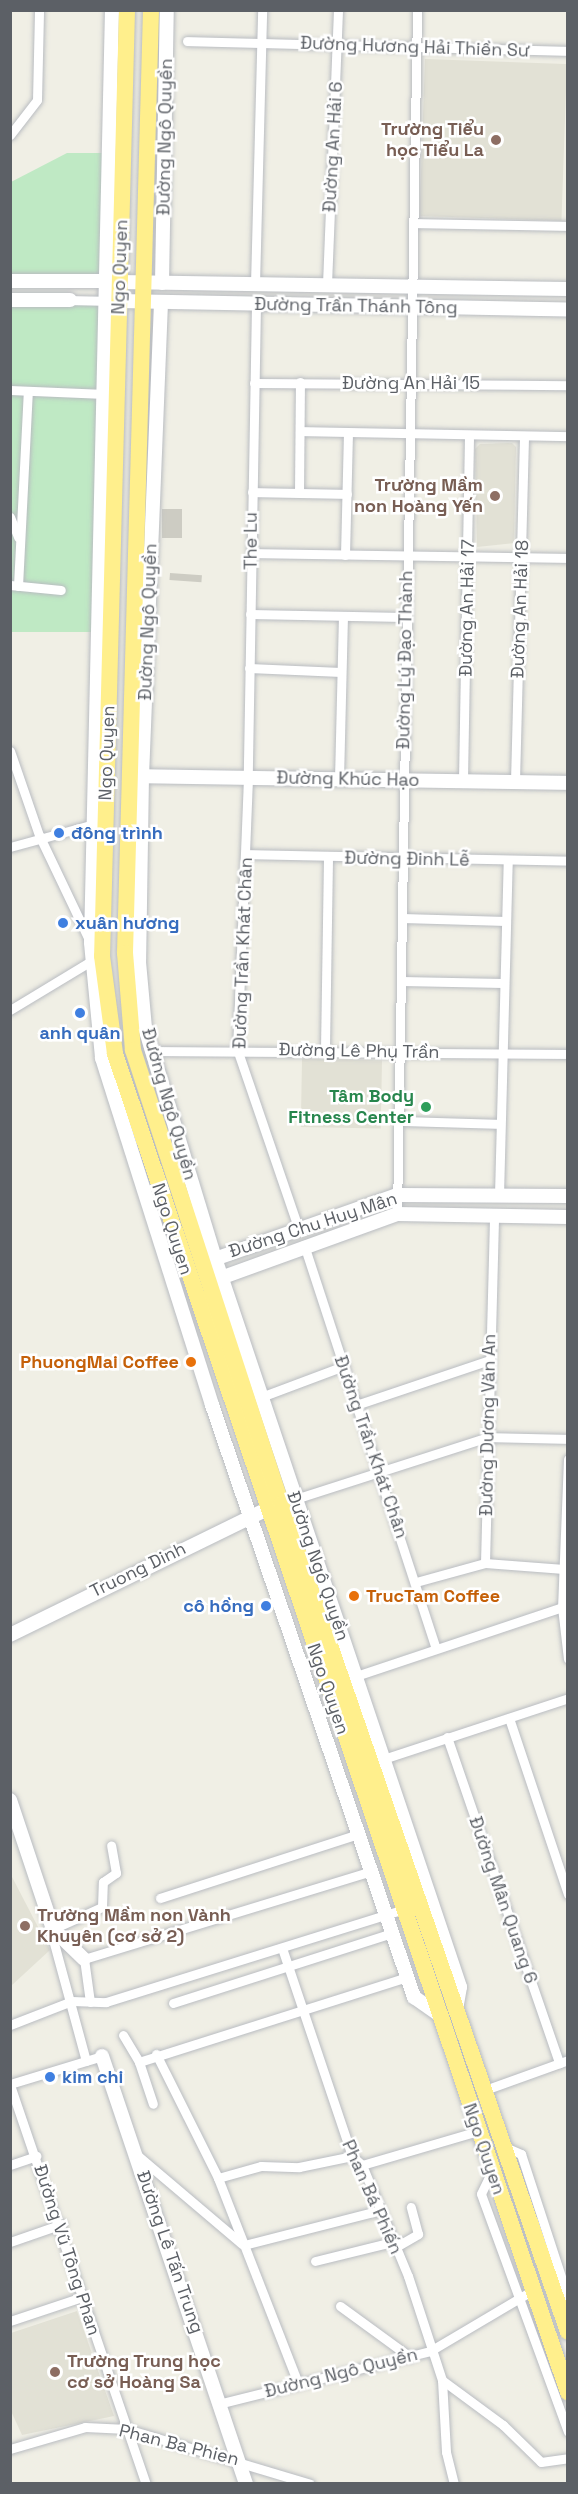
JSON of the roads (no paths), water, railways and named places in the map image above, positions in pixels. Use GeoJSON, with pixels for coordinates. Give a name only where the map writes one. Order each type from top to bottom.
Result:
{"type":"FeatureCollection","features":[{"type":"Feature","properties":{"kind":"highway","name":"Ngo Quyen"},"geometry":{"type":"LineString","coordinates":[[128,10],[113,281],[94,953],[115,1054],[178,1272],[281,1504],[567,2332]]}},
{"type":"Feature","properties":{"kind":"highway","name":"Ngo Quyen"},"geometry":{"type":"LineString","coordinates":[[151,10],[154,283],[136,776],[125,953],[133,1050],[216,1280],[281,1504],[394,1913],[438,2014],[492,2171],[526,2294],[567,2392]]}},
{"type":"Feature","properties":{"kind":"street"},"geometry":{"type":"LineString","coordinates":[[10,135],[37,100],[39,10]]}},
{"type":"Feature","properties":{"kind":"street"},"geometry":{"type":"LineString","coordinates":[[112,10],[113,281]]}},
{"type":"Feature","properties":{"kind":"street","name":"Đường Ngô Quyền"},"geometry":{"type":"LineString","coordinates":[[154,283],[167,10]]}},
{"type":"Feature","properties":{"kind":"street"},"geometry":{"type":"LineString","coordinates":[[255,284],[262,10]]}},
{"type":"Feature","properties":{"kind":"street","name":"Đường An Hải 6"},"geometry":{"type":"LineString","coordinates":[[327,284],[338,10]]}},
{"type":"Feature","properties":{"kind":"street","name":"Đường Lý Đạo Thành"},"geometry":{"type":"LineString","coordinates":[[397,1214],[407,435],[414,223],[417,10]]}},
{"type":"Feature","properties":{"kind":"street","name":"Đường Hương Hải Thiền Sư"},"geometry":{"type":"LineString","coordinates":[[187,40],[567,51]]}},
{"type":"Feature","properties":{"kind":"street"},"geometry":{"type":"LineString","coordinates":[[414,223],[567,226]]}},
{"type":"Feature","properties":{"kind":"street","name":"Đường Trần Thánh Tông"},"geometry":{"type":"LineString","coordinates":[[10,281],[567,289]]}},
{"type":"Feature","properties":{"kind":"street"},"geometry":{"type":"LineString","coordinates":[[10,300],[113,301],[105,394],[94,824],[94,953]]}},
{"type":"Feature","properties":{"kind":"street","name":"Đường Trần Thánh Tông"},"geometry":{"type":"LineString","coordinates":[[113,301],[567,310]]}},
{"type":"Feature","properties":{"kind":"street","name":"The Lu"},"geometry":{"type":"LineString","coordinates":[[248,778],[256,304]]}},
{"type":"Feature","properties":{"kind":"street","name":"Đường An Hải 15"},"geometry":{"type":"LineString","coordinates":[[254,383],[410,381],[567,386]]}},
{"type":"Feature","properties":{"kind":"street"},"geometry":{"type":"LineString","coordinates":[[298,493],[300,382]]}},
{"type":"Feature","properties":{"kind":"street"},"geometry":{"type":"LineString","coordinates":[[10,390],[105,394]]}},
{"type":"Feature","properties":{"kind":"street"},"geometry":{"type":"LineString","coordinates":[[27,391],[20,544],[14,585],[61,590]]}},
{"type":"Feature","properties":{"kind":"street"},"geometry":{"type":"LineString","coordinates":[[300,431],[407,435],[567,436]]}},
{"type":"Feature","properties":{"kind":"street"},"geometry":{"type":"LineString","coordinates":[[345,555],[348,432]]}},
{"type":"Feature","properties":{"kind":"street","name":"Đường An Hải 17"},"geometry":{"type":"LineString","coordinates":[[463,780],[469,557],[469,435]]}},
{"type":"Feature","properties":{"kind":"street","name":"Đường An Hải 18"},"geometry":{"type":"LineString","coordinates":[[515,782],[524,436]]}},
{"type":"Feature","properties":{"kind":"street"},"geometry":{"type":"LineString","coordinates":[[252,492],[346,494]]}},
{"type":"Feature","properties":{"kind":"street"},"geometry":{"type":"LineString","coordinates":[[10,517],[20,544]]}},
{"type":"Feature","properties":{"kind":"street"},"geometry":{"type":"LineString","coordinates":[[251,554],[567,558]]}},
{"type":"Feature","properties":{"kind":"street"},"geometry":{"type":"LineString","coordinates":[[250,614],[404,617]]}},
{"type":"Feature","properties":{"kind":"street"},"geometry":{"type":"LineString","coordinates":[[339,779],[343,616]]}},
{"type":"Feature","properties":{"kind":"street"},"geometry":{"type":"LineString","coordinates":[[249,668],[341,672]]}},
{"type":"Feature","properties":{"kind":"street"},"geometry":{"type":"LineString","coordinates":[[10,751],[39,835],[94,953]]}},
{"type":"Feature","properties":{"kind":"street","name":"Đường Ngô Quyền"},"geometry":{"type":"LineString","coordinates":[[136,776],[139,962],[150,1051],[209,1260]]}},
{"type":"Feature","properties":{"kind":"street","name":"Đường Khúc Hạo"},"geometry":{"type":"LineString","coordinates":[[136,776],[567,783]]}},
{"type":"Feature","properties":{"kind":"street","name":"Đường Trần Khát Chân"},"geometry":{"type":"LineString","coordinates":[[248,778],[237,1049],[298,1227]]}},
{"type":"Feature","properties":{"kind":"street"},"geometry":{"type":"LineString","coordinates":[[10,847],[39,835],[94,824]]}},
{"type":"Feature","properties":{"kind":"street","name":"Đường Đinh Lễ"},"geometry":{"type":"LineString","coordinates":[[246,854],[567,861]]}},
{"type":"Feature","properties":{"kind":"street"},"geometry":{"type":"LineString","coordinates":[[324,1049],[328,857]]}},
{"type":"Feature","properties":{"kind":"street"},"geometry":{"type":"LineString","coordinates":[[499,1195],[499,1124],[508,861]]}},
{"type":"Feature","properties":{"kind":"street"},"geometry":{"type":"LineString","coordinates":[[402,918],[506,921]]}},
{"type":"Feature","properties":{"kind":"street"},"geometry":{"type":"LineString","coordinates":[[10,1010],[94,953]]}},
{"type":"Feature","properties":{"kind":"street"},"geometry":{"type":"LineString","coordinates":[[400,981],[503,983]]}},
{"type":"Feature","properties":{"kind":"street","name":"Đường Lê Phụ Trần"},"geometry":{"type":"LineString","coordinates":[[150,1051],[324,1049],[567,1054]]}},
{"type":"Feature","properties":{"kind":"street"},"geometry":{"type":"LineString","coordinates":[[399,1121],[499,1124]]}},
{"type":"Feature","properties":{"kind":"street","name":"Đường Chu Huy Mân"},"geometry":{"type":"LineString","coordinates":[[178,1272],[298,1227],[397,1195],[567,1196]]}},
{"type":"Feature","properties":{"kind":"street","name":"Đường Chu Huy Mân"},"geometry":{"type":"LineString","coordinates":[[185,1292],[304,1245],[397,1214],[567,1217]]}},
{"type":"Feature","properties":{"kind":"street","name":"Đường Dương Văn An"},"geometry":{"type":"LineString","coordinates":[[485,1563],[494,1216]]}},
{"type":"Feature","properties":{"kind":"street","name":"Đường Trần Khát Chân"},"geometry":{"type":"LineString","coordinates":[[304,1245],[436,1648]]}},
{"type":"Feature","properties":{"kind":"street","name":"Đường Ngô Quyền"},"geometry":{"type":"LineString","coordinates":[[216,1280],[261,1397],[281,1504],[356,1676],[460,1987],[456,2011]]}},
{"type":"Feature","properties":{"kind":"street"},"geometry":{"type":"LineString","coordinates":[[185,1292],[250,1516],[371,1871],[394,1913],[392,1933],[414,1997],[438,2014]]}},
{"type":"Feature","properties":{"kind":"street"},"geometry":{"type":"LineString","coordinates":[[356,1405],[490,1360]]}},
{"type":"Feature","properties":{"kind":"street"},"geometry":{"type":"LineString","coordinates":[[261,1397],[344,1366]]}},
{"type":"Feature","properties":{"kind":"street"},"geometry":{"type":"LineString","coordinates":[[281,1504],[488,1437],[567,1439]]}},
{"type":"Feature","properties":{"kind":"street"},"geometry":{"type":"LineString","coordinates":[[567,1459],[562,1607],[567,1659]]}},
{"type":"Feature","properties":{"kind":"street","name":"Truong Dinh"},"geometry":{"type":"LineString","coordinates":[[10,1635],[250,1516],[281,1504]]}},
{"type":"Feature","properties":{"kind":"street"},"geometry":{"type":"LineString","coordinates":[[416,1582],[485,1563],[564,1569]]}},
{"type":"Feature","properties":{"kind":"street"},"geometry":{"type":"LineString","coordinates":[[356,1676],[562,1607]]}},
{"type":"Feature","properties":{"kind":"street"},"geometry":{"type":"LineString","coordinates":[[383,1759],[567,1698]]}},
{"type":"Feature","properties":{"kind":"street"},"geometry":{"type":"LineString","coordinates":[[509,1718],[567,1894]]}},
{"type":"Feature","properties":{"kind":"street","name":"Đường Mân Quang 6"},"geometry":{"type":"LineString","coordinates":[[447,1737],[563,2061]]}},
{"type":"Feature","properties":{"kind":"street"},"geometry":{"type":"LineString","coordinates":[[10,1800],[53,1929],[86,2061]]}},
{"type":"Feature","properties":{"kind":"street"},"geometry":{"type":"LineString","coordinates":[[160,1898],[358,1834]]}},
{"type":"Feature","properties":{"kind":"street"},"geometry":{"type":"LineString","coordinates":[[53,1929],[102,1907],[103,1882],[116,1873],[111,1845]]}},
{"type":"Feature","properties":{"kind":"street"},"geometry":{"type":"LineString","coordinates":[[84,1959],[371,1871]]}},
{"type":"Feature","properties":{"kind":"street"},"geometry":{"type":"LineString","coordinates":[[10,2025],[72,2001],[106,2002],[394,1913]]}},
{"type":"Feature","properties":{"kind":"street"},"geometry":{"type":"LineString","coordinates":[[53,1929],[84,1959],[90,2002]]}},
{"type":"Feature","properties":{"kind":"street"},"geometry":{"type":"LineString","coordinates":[[334,1932],[338,1951]]}},
{"type":"Feature","properties":{"kind":"street"},"geometry":{"type":"LineString","coordinates":[[173,2003],[392,1933]]}},
{"type":"Feature","properties":{"kind":"street","name":"Phan Bá Phiến"},"geometry":{"type":"LineString","coordinates":[[282,1948],[352,2156],[362,2165],[377,2211],[393,2245],[442,2380],[446,2452],[454,2484]]}},
{"type":"Feature","properties":{"kind":"street"},"geometry":{"type":"LineString","coordinates":[[241,1961],[247,1981]]}},
{"type":"Feature","properties":{"kind":"street"},"geometry":{"type":"LineString","coordinates":[[139,2062],[156,2054],[407,1977]]}},
{"type":"Feature","properties":{"kind":"street"},"geometry":{"type":"LineString","coordinates":[[123,2035],[139,2062],[153,2104]]}},
{"type":"Feature","properties":{"kind":"street"},"geometry":{"type":"LineString","coordinates":[[156,2054],[218,2178],[298,2383]]}},
{"type":"Feature","properties":{"kind":"street"},"geometry":{"type":"LineString","coordinates":[[10,2085],[102,2056]]}},
{"type":"Feature","properties":{"kind":"street","name":"Đường Lê Tấn Trung"},"geometry":{"type":"LineString","coordinates":[[102,2056],[222,2403],[246,2484]]}},
{"type":"Feature","properties":{"kind":"street"},"geometry":{"type":"LineString","coordinates":[[466,2097],[563,2061]]}},
{"type":"Feature","properties":{"kind":"street","name":"Đường Vũ Tông Phan"},"geometry":{"type":"LineString","coordinates":[[10,2085],[62,2224],[82,2296],[146,2484]]}},
{"type":"Feature","properties":{"kind":"street"},"geometry":{"type":"LineString","coordinates":[[362,2165],[478,2131]]}},
{"type":"Feature","properties":{"kind":"street"},"geometry":{"type":"LineString","coordinates":[[503,2146],[521,2154],[567,2298]]}},
{"type":"Feature","properties":{"kind":"street"},"geometry":{"type":"LineString","coordinates":[[137,2155],[244,2245]]}},
{"type":"Feature","properties":{"kind":"street"},"geometry":{"type":"LineString","coordinates":[[10,2165],[36,2156]]}},
{"type":"Feature","properties":{"kind":"street"},"geometry":{"type":"LineString","coordinates":[[218,2178],[261,2166],[299,2167],[352,2156]]}},
{"type":"Feature","properties":{"kind":"street"},"geometry":{"type":"LineString","coordinates":[[315,2261],[393,2245],[418,2234],[411,2207]]}},
{"type":"Feature","properties":{"kind":"street"},"geometry":{"type":"LineString","coordinates":[[244,2245],[377,2211]]}},
{"type":"Feature","properties":{"kind":"street"},"geometry":{"type":"LineString","coordinates":[[10,2242],[62,2224]]}},
{"type":"Feature","properties":{"kind":"street"},"geometry":{"type":"LineString","coordinates":[[526,2294],[567,2432]]}},
{"type":"Feature","properties":{"kind":"street","name":"Đường Ngô Quyền"},"geometry":{"type":"LineString","coordinates":[[222,2403],[430,2351],[526,2294]]}},
{"type":"Feature","properties":{"kind":"street"},"geometry":{"type":"LineString","coordinates":[[10,2321],[82,2296]]}},
{"type":"Feature","properties":{"kind":"street"},"geometry":{"type":"LineString","coordinates":[[340,2306],[410,2357]]}},
{"type":"Feature","properties":{"kind":"street"},"geometry":{"type":"LineString","coordinates":[[442,2380],[503,2424],[541,2462],[567,2458]]}},
{"type":"Feature","properties":{"kind":"street","name":"Phan Ba Phien"},"geometry":{"type":"LineString","coordinates":[[10,2450],[85,2427],[127,2429],[237,2458],[310,2484]]}},
{"type":"Feature","properties":{"kind":"place","name":"Trường Tiểu học Tiểu La"},"geometry":{"type":"Point","coordinates":[496,140]}},
{"type":"Feature","properties":{"kind":"place","name":"Trường Mầm non Hoàng Yến"},"geometry":{"type":"Point","coordinates":[495,496]}},
{"type":"Feature","properties":{"kind":"place","name":"đông trình"},"geometry":{"type":"Point","coordinates":[59,833]}},
{"type":"Feature","properties":{"kind":"place","name":"xuân hương"},"geometry":{"type":"Point","coordinates":[63,923]}},
{"type":"Feature","properties":{"kind":"place","name":"anh quân"},"geometry":{"type":"Point","coordinates":[80,1013]}},
{"type":"Feature","properties":{"kind":"place","name":"Tâm Body Fitness Center"},"geometry":{"type":"Point","coordinates":[426,1107]}},
{"type":"Feature","properties":{"kind":"place","name":"PhuongMai Coffee"},"geometry":{"type":"Point","coordinates":[191,1362]}},
{"type":"Feature","properties":{"kind":"place","name":"TrucTam Coffee"},"geometry":{"type":"Point","coordinates":[354,1596]}},
{"type":"Feature","properties":{"kind":"place","name":"cô hồng"},"geometry":{"type":"Point","coordinates":[266,1606]}},
{"type":"Feature","properties":{"kind":"place","name":"Trường Mầm non Vành Khuyên (cơ sở 2)"},"geometry":{"type":"Point","coordinates":[25,1926]}},
{"type":"Feature","properties":{"kind":"place","name":"kim chi"},"geometry":{"type":"Point","coordinates":[50,2077]}},
{"type":"Feature","properties":{"kind":"place","name":"Trường Trung học cơ sở Hoàng Sa"},"geometry":{"type":"Point","coordinates":[55,2372]}}]}
